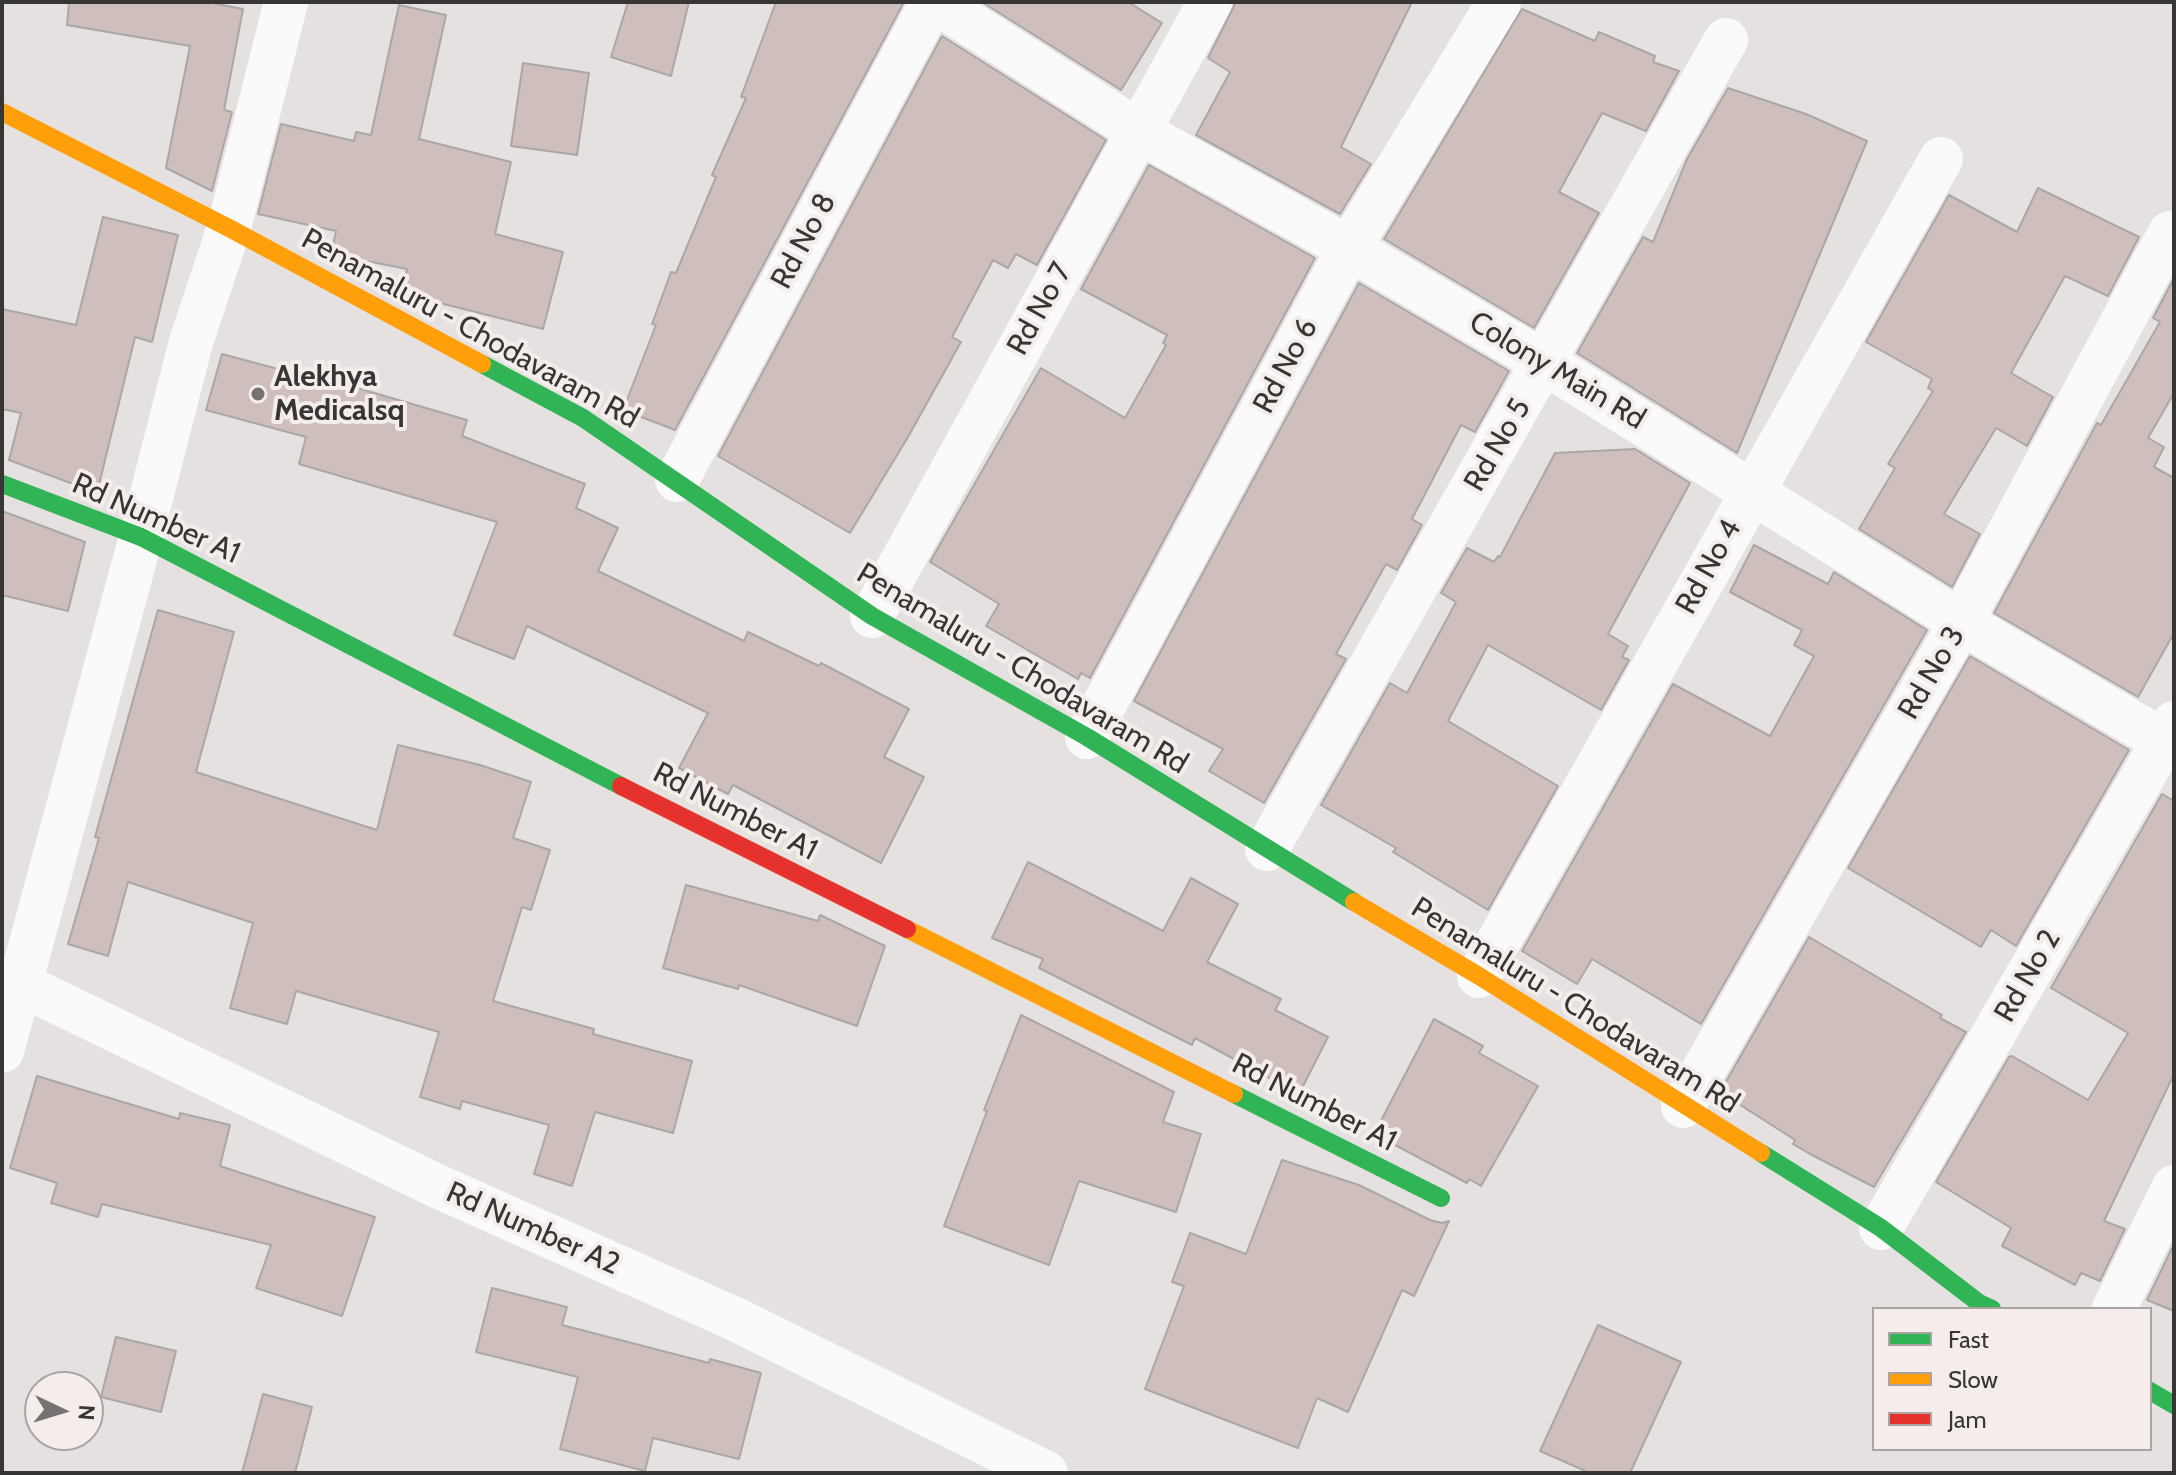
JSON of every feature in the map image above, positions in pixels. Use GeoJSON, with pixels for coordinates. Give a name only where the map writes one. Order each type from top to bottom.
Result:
{"type":"FeatureCollection","features":[{"type":"Feature","properties":{"kind":"main road","name":"Penamaluru - Chodavaram Rd"},"geometry":{"type":"LineString","coordinates":[[2,112],[229,228],[583,418],[872,616],[1087,737],[1479,976],[1881,1228],[1988,1307]]}},
{"type":"Feature","properties":{"kind":"main road","name":"Rd Number A1"},"geometry":{"type":"LineString","coordinates":[[2,484],[141,537],[544,747],[1441,1198]]}},
{"type":"Feature","properties":{"kind":"main road"},"geometry":{"type":"LineString","coordinates":[[2152,1392],[2174,1405]]}},
{"type":"Feature","properties":{"kind":"street"},"geometry":{"type":"LineString","coordinates":[[3,1042],[191,342],[229,228],[286,2]]}},
{"type":"Feature","properties":{"kind":"street","name":"Colony Main Rd"},"geometry":{"type":"LineString","coordinates":[[934,2],[1138,131],[1349,248],[1545,363],[1961,622],[2171,737]]}},
{"type":"Feature","properties":{"kind":"street","name":"Rd No 8"},"geometry":{"type":"LineString","coordinates":[[677,480],[934,2]]}},
{"type":"Feature","properties":{"kind":"street","name":"Rd No 7"},"geometry":{"type":"LineString","coordinates":[[872,616],[1210,2]]}},
{"type":"Feature","properties":{"kind":"street","name":"Rd No 6"},"geometry":{"type":"LineString","coordinates":[[1087,737],[1349,248],[1499,2]]}},
{"type":"Feature","properties":{"kind":"street","name":"Rd No 5"},"geometry":{"type":"LineString","coordinates":[[1267,849],[1726,40]]}},
{"type":"Feature","properties":{"kind":"street","name":"Rd No 4"},"geometry":{"type":"LineString","coordinates":[[1479,976],[1941,159]]}},
{"type":"Feature","properties":{"kind":"street","name":"Rd No 3"},"geometry":{"type":"LineString","coordinates":[[1683,1106],[1961,622],[2170,233]]}},
{"type":"Feature","properties":{"kind":"street","name":"Rd No 2"},"geometry":{"type":"LineString","coordinates":[[1881,1228],[2171,737]]}},
{"type":"Feature","properties":{"kind":"street","name":"Rd Number A2"},"geometry":{"type":"LineString","coordinates":[[20,984],[437,1186],[735,1319],[1046,1473]]}},
{"type":"Feature","properties":{"kind":"street"},"geometry":{"type":"LineString","coordinates":[[2115,1307],[2174,1187]]}},
{"type":"Feature","properties":{"kind":"building"},"geometry":{"type":"Polygon","coordinates":[[[69,2],[207,2],[243,9],[224,110],[232,112],[212,191],[166,168],[190,46],[67,25],[69,2]]]}},
{"type":"Feature","properties":{"kind":"building"},"geometry":{"type":"Polygon","coordinates":[[[628,2],[689,2],[671,76],[611,57],[628,2]]]}},
{"type":"Feature","properties":{"kind":"building"},"geometry":{"type":"Polygon","coordinates":[[[776,2],[904,2],[675,430],[623,410],[656,325],[652,324],[671,272],[676,273],[716,177],[712,175],[746,98],[741,97],[776,2]]]}},
{"type":"Feature","properties":{"kind":"building"},"geometry":{"type":"Polygon","coordinates":[[[982,2],[1128,2],[1162,23],[1121,90],[982,2]]]}},
{"type":"Feature","properties":{"kind":"building"},"geometry":{"type":"Polygon","coordinates":[[[1236,2],[1412,2],[1341,147],[1371,164],[1340,214],[1196,135],[1230,72],[1208,58],[1236,2]]]}},
{"type":"Feature","properties":{"kind":"building"},"geometry":{"type":"Polygon","coordinates":[[[399,5],[446,15],[419,139],[511,162],[495,234],[563,252],[543,329],[404,294],[401,292],[407,269],[331,254],[336,231],[258,214],[281,124],[354,141],[356,132],[371,135],[399,5]]]}},
{"type":"Feature","properties":{"kind":"building"},"geometry":{"type":"Polygon","coordinates":[[[1522,9],[1595,41],[1599,32],[1655,56],[1653,62],[1679,71],[1646,131],[1602,113],[1559,192],[1599,213],[1534,328],[1384,239],[1522,9]]]}},
{"type":"Feature","properties":{"kind":"building"},"geometry":{"type":"Polygon","coordinates":[[[942,36],[1106,140],[1037,265],[1016,254],[1008,268],[993,260],[952,337],[961,342],[850,533],[718,456],[942,36]]]}},
{"type":"Feature","properties":{"kind":"building"},"geometry":{"type":"Polygon","coordinates":[[[523,63],[589,73],[577,155],[511,146],[523,63]]]}},
{"type":"Feature","properties":{"kind":"building"},"geometry":{"type":"Polygon","coordinates":[[[1728,88],[1806,114],[1867,141],[1737,453],[1577,353],[1643,237],[1653,242],[1687,159],[1728,88]]]}},
{"type":"Feature","properties":{"kind":"building"},"geometry":{"type":"Polygon","coordinates":[[[1149,165],[1315,258],[1090,678],[1081,673],[1078,679],[986,626],[999,604],[930,562],[1041,368],[1125,418],[1166,345],[1163,343],[1167,335],[1081,289],[1149,165]]]}},
{"type":"Feature","properties":{"kind":"building"},"geometry":{"type":"Polygon","coordinates":[[[2038,188],[2139,237],[2108,296],[2065,276],[2011,373],[2053,397],[2027,446],[1996,428],[1944,514],[1980,534],[1952,587],[1859,529],[1895,468],[1888,464],[1933,391],[1928,388],[1932,379],[1866,342],[1949,195],[2017,232],[2038,188]]]}},
{"type":"Feature","properties":{"kind":"building"},"geometry":{"type":"Polygon","coordinates":[[[103,217],[178,235],[152,342],[135,337],[97,493],[9,460],[21,413],[2,409],[2,309],[76,325],[103,217]]]}},
{"type":"Feature","properties":{"kind":"building"},"geometry":{"type":"Polygon","coordinates":[[[2174,278],[2174,393],[2148,438],[2164,447],[2154,467],[2174,478],[2174,633],[2138,697],[1994,613],[2097,423],[2101,425],[2160,322],[2153,318],[2174,278]]]}},
{"type":"Feature","properties":{"kind":"building"},"geometry":{"type":"Polygon","coordinates":[[[1359,283],[1509,371],[1475,432],[1461,425],[1412,519],[1422,525],[1397,570],[1386,564],[1336,654],[1346,659],[1264,803],[1209,771],[1223,749],[1134,701],[1359,283]]]}},
{"type":"Feature","properties":{"kind":"building"},"geometry":{"type":"Polygon","coordinates":[[[222,354],[323,381],[323,378],[467,420],[462,436],[585,484],[576,508],[618,528],[598,571],[744,641],[748,632],[819,666],[821,663],[909,709],[884,757],[924,777],[881,863],[733,785],[728,794],[679,768],[708,713],[527,626],[514,659],[454,635],[497,522],[299,464],[306,437],[206,410],[222,354]]]}},
{"type":"Feature","properties":{"kind":"building"},"geometry":{"type":"Polygon","coordinates":[[[1635,449],[1690,483],[1608,634],[1628,646],[1622,657],[1629,660],[1601,710],[1488,645],[1448,721],[1558,786],[1488,910],[1393,852],[1396,848],[1321,805],[1390,683],[1407,693],[1456,602],[1441,593],[1467,548],[1494,562],[1500,557],[1555,453],[1635,449]]]}},
{"type":"Feature","properties":{"kind":"building"},"geometry":{"type":"Polygon","coordinates":[[[2,511],[85,542],[68,611],[2,595],[2,511]]]}},
{"type":"Feature","properties":{"kind":"building"},"geometry":{"type":"Polygon","coordinates":[[[1754,545],[1828,584],[1834,572],[1927,630],[1701,1024],[1592,959],[1577,984],[1522,951],[1673,684],[1770,736],[1814,656],[1794,645],[1802,630],[1730,592],[1754,545]]]}},
{"type":"Feature","properties":{"kind":"building"},"geometry":{"type":"Polygon","coordinates":[[[158,610],[234,632],[196,772],[377,830],[398,745],[480,765],[531,782],[513,838],[550,850],[531,910],[522,907],[493,1001],[594,1029],[593,1034],[692,1061],[673,1133],[595,1112],[572,1186],[534,1174],[549,1125],[462,1101],[460,1109],[420,1097],[439,1032],[296,991],[287,1024],[230,1008],[253,923],[128,882],[108,956],[68,944],[158,610]]]}},
{"type":"Feature","properties":{"kind":"building"},"geometry":{"type":"Polygon","coordinates":[[[1970,656],[2129,750],[2016,946],[1991,930],[1981,947],[1848,868],[1970,656]]]}},
{"type":"Feature","properties":{"kind":"building"},"geometry":{"type":"Polygon","coordinates":[[[2162,794],[2174,801],[2174,1074],[2104,1221],[2125,1229],[2100,1281],[2081,1273],[2075,1285],[2002,1246],[2011,1228],[1936,1182],[2009,1057],[2088,1100],[2128,1033],[2051,988],[2162,794]]]}},
{"type":"Feature","properties":{"kind":"building"},"geometry":{"type":"Polygon","coordinates":[[[1028,862],[1163,931],[1191,878],[1238,904],[1207,962],[1281,999],[1275,1010],[1328,1037],[1299,1094],[1195,1038],[1192,1045],[1039,968],[1043,959],[992,938],[1028,862]]]}},
{"type":"Feature","properties":{"kind":"building"},"geometry":{"type":"Polygon","coordinates":[[[686,885],[818,921],[820,915],[885,946],[857,1026],[739,985],[738,989],[663,968],[686,885]]]}},
{"type":"Feature","properties":{"kind":"building"},"geometry":{"type":"Polygon","coordinates":[[[1809,937],[1966,1032],[1874,1187],[1793,1144],[1795,1140],[1720,1092],[1809,937]]]}},
{"type":"Feature","properties":{"kind":"building"},"geometry":{"type":"Polygon","coordinates":[[[1021,1015],[1174,1092],[1163,1122],[1201,1134],[1176,1212],[1079,1181],[1049,1265],[944,1226],[1021,1015]]]}},
{"type":"Feature","properties":{"kind":"building"},"geometry":{"type":"Polygon","coordinates":[[[1434,1019],[1483,1046],[1479,1053],[1538,1086],[1481,1186],[1469,1179],[1467,1183],[1374,1134],[1434,1019]]]}},
{"type":"Feature","properties":{"kind":"building"},"geometry":{"type":"Polygon","coordinates":[[[37,1076],[179,1119],[180,1113],[230,1125],[220,1166],[375,1217],[342,1316],[256,1288],[271,1245],[102,1204],[98,1217],[51,1203],[57,1183],[10,1168],[37,1076]]]}},
{"type":"Feature","properties":{"kind":"building"},"geometry":{"type":"Polygon","coordinates":[[[1282,1160],[1359,1185],[1430,1220],[1449,1221],[1414,1296],[1402,1290],[1348,1412],[1317,1398],[1298,1448],[1145,1389],[1184,1286],[1172,1282],[1190,1233],[1246,1254],[1282,1160]]]}},
{"type":"Feature","properties":{"kind":"building"},"geometry":{"type":"Polygon","coordinates":[[[2174,1249],[2174,1311],[2147,1300],[2174,1249]]]}},
{"type":"Feature","properties":{"kind":"building"},"geometry":{"type":"Polygon","coordinates":[[[492,1288],[567,1307],[562,1325],[709,1363],[710,1359],[761,1373],[739,1459],[653,1438],[645,1471],[560,1449],[578,1377],[476,1352],[492,1288]]]}},
{"type":"Feature","properties":{"kind":"building"},"geometry":{"type":"Polygon","coordinates":[[[1598,1325],[1681,1362],[1630,1473],[1590,1473],[1540,1451],[1598,1325]]]}},
{"type":"Feature","properties":{"kind":"building"},"geometry":{"type":"Polygon","coordinates":[[[116,1337],[176,1351],[161,1412],[104,1398],[104,1385],[116,1337]]]}},
{"type":"Feature","properties":{"kind":"building"},"geometry":{"type":"Polygon","coordinates":[[[263,1394],[312,1407],[295,1473],[242,1473],[263,1394]]]}},
{"type":"Feature","properties":{"kind":"traffic: fast"},"geometry":{"type":"LineString","coordinates":[[482,364],[583,418],[872,616],[1087,737],[1354,902]]}},
{"type":"Feature","properties":{"kind":"traffic: fast"},"geometry":{"type":"LineString","coordinates":[[2,484],[141,537],[621,786]]}},
{"type":"Feature","properties":{"kind":"traffic: fast"},"geometry":{"type":"LineString","coordinates":[[1234,1094],[1441,1198]]}},
{"type":"Feature","properties":{"kind":"traffic: fast"},"geometry":{"type":"LineString","coordinates":[[1761,1153],[1881,1228],[1988,1307]]}},
{"type":"Feature","properties":{"kind":"traffic: fast"},"geometry":{"type":"LineString","coordinates":[[2152,1392],[2174,1405]]}},
{"type":"Feature","properties":{"kind":"traffic: slow"},"geometry":{"type":"LineString","coordinates":[[2,112],[229,228],[482,364]]}},
{"type":"Feature","properties":{"kind":"traffic: slow"},"geometry":{"type":"LineString","coordinates":[[1354,902],[1479,976],[1761,1153]]}},
{"type":"Feature","properties":{"kind":"traffic: slow"},"geometry":{"type":"LineString","coordinates":[[907,929],[1234,1094]]}},
{"type":"Feature","properties":{"kind":"traffic: jam"},"geometry":{"type":"LineString","coordinates":[[621,786],[907,929]]}},
{"type":"Feature","properties":{"kind":"place","name":"Alekhya Medicalsq"},"geometry":{"type":"Point","coordinates":[258,394]}}]}
